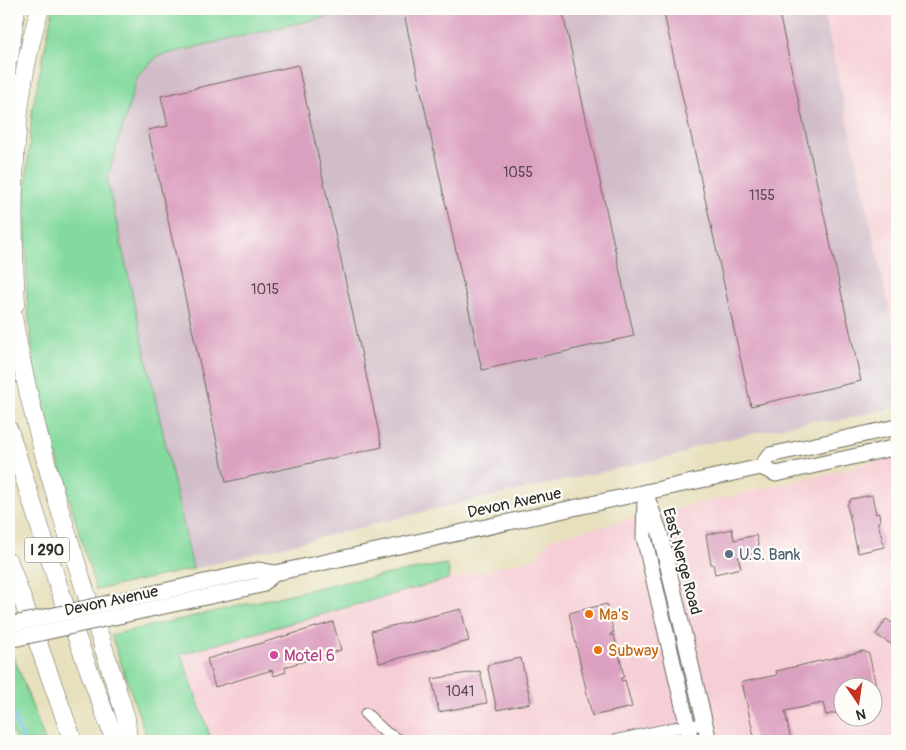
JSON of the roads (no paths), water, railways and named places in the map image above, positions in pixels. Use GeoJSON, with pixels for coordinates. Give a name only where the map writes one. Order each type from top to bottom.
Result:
{"type":"FeatureCollection","features":[{"type":"Feature","properties":{"kind":"highway"},"geometry":{"type":"LineString","coordinates":[[9,58],[16,9]]}},
{"type":"Feature","properties":{"kind":"highway"},"geometry":{"type":"LineString","coordinates":[[20,358],[13,221],[16,156],[28,57],[40,9]]}},
{"type":"Feature","properties":{"kind":"highway"},"geometry":{"type":"LineString","coordinates":[[9,290],[20,358],[66,528],[126,718],[128,741]]}},
{"type":"Feature","properties":{"kind":"highway","name":"I 290"},"geometry":{"type":"LineString","coordinates":[[9,430],[63,600],[115,741]]}},
{"type":"Feature","properties":{"kind":"highway","name":"I 290"},"geometry":{"type":"LineString","coordinates":[[9,562],[73,741]]}},
{"type":"Feature","properties":{"kind":"main road","name":"Devon Avenue"},"geometry":{"type":"LineString","coordinates":[[761,467],[770,454],[897,427]]}},
{"type":"Feature","properties":{"kind":"main road","name":"Devon Avenue"},"geometry":{"type":"LineString","coordinates":[[9,625],[261,585],[275,573],[645,492],[761,467],[776,474],[897,447]]}},
{"type":"Feature","properties":{"kind":"main road","name":"East Nerge Road"},"geometry":{"type":"LineString","coordinates":[[645,492],[660,533],[709,741]]}},
{"type":"Feature","properties":{"kind":"main road","name":"East Nerge Road"},"geometry":{"type":"LineString","coordinates":[[645,492],[644,537],[689,734]]}},
{"type":"Feature","properties":{"kind":"main road","name":"Devon Avenue"},"geometry":{"type":"LineString","coordinates":[[9,640],[144,603]]}},
{"type":"Feature","properties":{"kind":"street"},"geometry":{"type":"LineString","coordinates":[[366,714],[386,733],[400,741]]}},
{"type":"Feature","properties":{"kind":"street"},"geometry":{"type":"LineString","coordinates":[[614,741],[674,728],[689,734],[705,724]]}},
{"type":"Feature","properties":{"kind":"waterway"},"geometry":{"type":"LineString","coordinates":[[9,704],[23,741]]}},
{"type":"Feature","properties":{"kind":"place","name":"U.S. Bank"},"geometry":{"type":"Point","coordinates":[729,554]}},
{"type":"Feature","properties":{"kind":"place","name":"Ma's"},"geometry":{"type":"Point","coordinates":[589,614]}},
{"type":"Feature","properties":{"kind":"place","name":"Subway"},"geometry":{"type":"Point","coordinates":[598,650]}},
{"type":"Feature","properties":{"kind":"place","name":"Motel 6"},"geometry":{"type":"Point","coordinates":[274,655]}}]}
